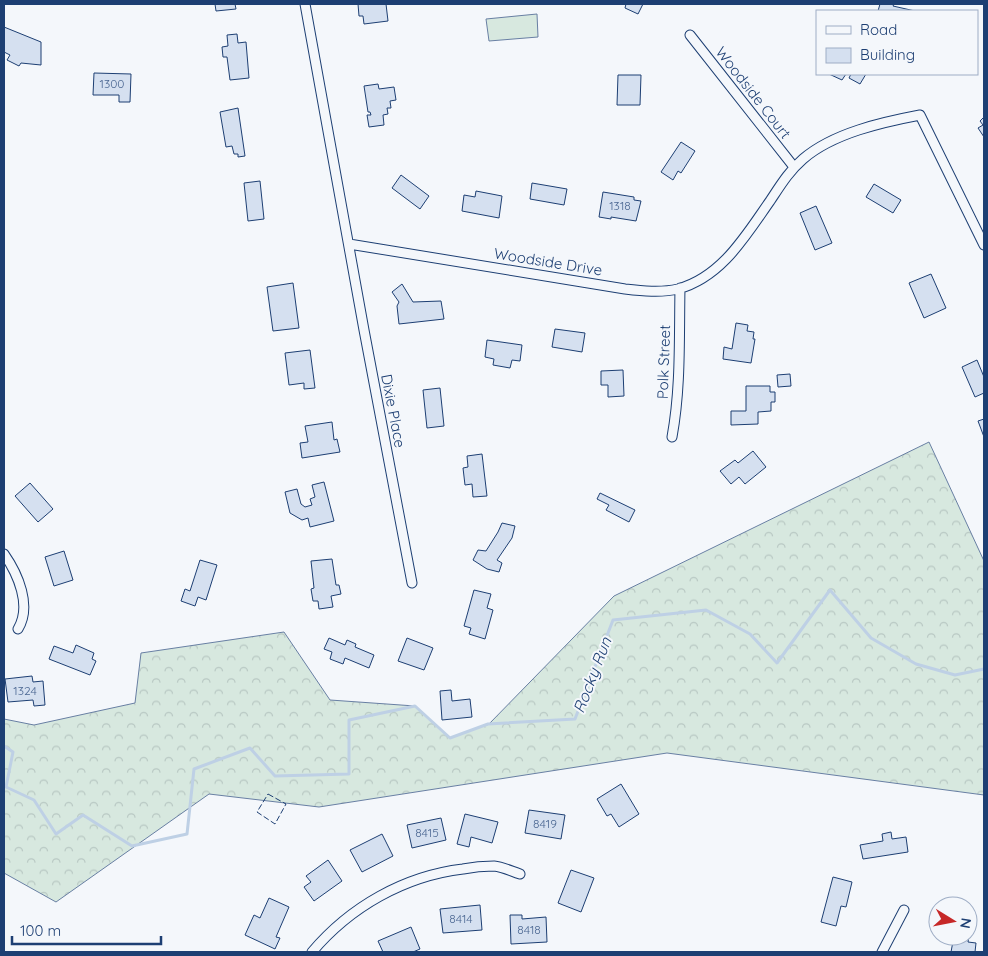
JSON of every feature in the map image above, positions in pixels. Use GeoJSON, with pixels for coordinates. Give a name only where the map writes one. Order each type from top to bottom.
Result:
{"type":"FeatureCollection","features":[{"type":"Feature","properties":{"kind":"street"},"geometry":{"type":"LineString","coordinates":[[305,4],[349,244]]}},
{"type":"Feature","properties":{"kind":"street","name":"Woodside Court"},"geometry":{"type":"LineString","coordinates":[[690,35],[794,167]]}},
{"type":"Feature","properties":{"kind":"street","name":"Woodside Drive"},"geometry":{"type":"LineString","coordinates":[[349,244],[625,289],[661,291],[680,288],[710,273],[730,256],[785,178],[805,157],[835,140],[882,124],[920,115],[984,245]]}},
{"type":"Feature","properties":{"kind":"street","name":"Dixie Place"},"geometry":{"type":"LineString","coordinates":[[349,244],[412,583]]}},
{"type":"Feature","properties":{"kind":"street","name":"Polk Street"},"geometry":{"type":"LineString","coordinates":[[672,437],[678,392],[680,288]]}},
{"type":"Feature","properties":{"kind":"street"},"geometry":{"type":"LineString","coordinates":[[4,554],[18,582],[23,599],[23,620],[18,629]]}},
{"type":"Feature","properties":{"kind":"street"},"geometry":{"type":"LineString","coordinates":[[312,952],[336,927],[362,907],[407,883],[453,870],[482,866],[495,866],[520,874]]}},
{"type":"Feature","properties":{"kind":"street"},"geometry":{"type":"LineString","coordinates":[[882,952],[904,910]]}},
{"type":"Feature","properties":{"kind":"green space"},"geometry":{"type":"Polygon","coordinates":[[[537,14],[538,37],[489,41],[486,19],[537,14]]]}},
{"type":"Feature","properties":{"kind":"green space"},"geometry":{"type":"Polygon","coordinates":[[[929,442],[984,561],[984,795],[667,753],[319,807],[209,794],[56,902],[4,873],[4,719],[34,725],[135,703],[141,653],[284,632],[330,700],[415,706],[450,738],[489,724],[614,596],[929,442]]]}},
{"type":"Feature","properties":{"kind":"building"},"geometry":{"type":"Polygon","coordinates":[[[215,4],[235,4],[236,9],[216,11],[215,4]]]}},
{"type":"Feature","properties":{"kind":"building"},"geometry":{"type":"Polygon","coordinates":[[[358,4],[386,4],[388,21],[364,24],[363,16],[359,16],[358,4]]]}},
{"type":"Feature","properties":{"kind":"building"},"geometry":{"type":"Polygon","coordinates":[[[626,4],[643,4],[638,14],[625,8],[626,4]]]}},
{"type":"Feature","properties":{"kind":"building"},"geometry":{"type":"Polygon","coordinates":[[[880,4],[894,4],[893,6],[911,10],[878,10],[880,4]]]}},
{"type":"Feature","properties":{"kind":"building"},"geometry":{"type":"Polygon","coordinates":[[[4,27],[41,42],[41,65],[21,63],[19,66],[7,60],[10,55],[4,52],[4,27]]]}},
{"type":"Feature","properties":{"kind":"building"},"geometry":{"type":"Polygon","coordinates":[[[237,34],[238,43],[246,42],[249,78],[230,80],[227,57],[223,57],[222,47],[228,46],[227,35],[237,34]]]}},
{"type":"Feature","properties":{"kind":"building"},"geometry":{"type":"Polygon","coordinates":[[[94,73],[131,74],[130,102],[119,102],[119,95],[93,95],[94,73]]]}},
{"type":"Feature","properties":{"kind":"building"},"geometry":{"type":"Polygon","coordinates":[[[618,75],[641,75],[640,105],[617,105],[618,75]]]}},
{"type":"Feature","properties":{"kind":"building"},"geometry":{"type":"Polygon","coordinates":[[[831,75],[845,75],[842,80],[831,75]]]}},
{"type":"Feature","properties":{"kind":"building"},"geometry":{"type":"Polygon","coordinates":[[[850,75],[865,75],[860,84],[849,78],[850,75]]]}},
{"type":"Feature","properties":{"kind":"building"},"geometry":{"type":"Polygon","coordinates":[[[378,84],[379,89],[394,87],[396,100],[390,101],[391,108],[387,108],[388,114],[383,115],[384,125],[369,127],[367,115],[371,115],[368,112],[364,86],[378,84]]]}},
{"type":"Feature","properties":{"kind":"building"},"geometry":{"type":"Polygon","coordinates":[[[238,108],[245,156],[238,157],[238,154],[234,154],[232,146],[226,147],[220,112],[238,108]]]}},
{"type":"Feature","properties":{"kind":"building"},"geometry":{"type":"Polygon","coordinates":[[[984,117],[984,137],[978,128],[983,125],[980,121],[984,117]]]}},
{"type":"Feature","properties":{"kind":"building"},"geometry":{"type":"Polygon","coordinates":[[[681,142],[695,151],[681,173],[678,171],[673,180],[661,172],[681,142]]]}},
{"type":"Feature","properties":{"kind":"building"},"geometry":{"type":"Polygon","coordinates":[[[401,175],[429,196],[420,209],[392,188],[401,175]]]}},
{"type":"Feature","properties":{"kind":"building"},"geometry":{"type":"Polygon","coordinates":[[[260,181],[264,219],[248,221],[244,183],[260,181]]]}},
{"type":"Feature","properties":{"kind":"building"},"geometry":{"type":"Polygon","coordinates":[[[532,183],[567,189],[564,205],[530,199],[532,183]]]}},
{"type":"Feature","properties":{"kind":"building"},"geometry":{"type":"Polygon","coordinates":[[[874,184],[901,200],[893,213],[866,197],[874,184]]]}},
{"type":"Feature","properties":{"kind":"building"},"geometry":{"type":"Polygon","coordinates":[[[476,191],[502,196],[499,218],[462,211],[464,195],[475,197],[476,191]]]}},
{"type":"Feature","properties":{"kind":"building"},"geometry":{"type":"Polygon","coordinates":[[[603,192],[634,197],[634,200],[641,201],[636,221],[599,217],[603,192]]]}},
{"type":"Feature","properties":{"kind":"building"},"geometry":{"type":"Polygon","coordinates":[[[816,206],[832,243],[815,250],[800,213],[816,206]]]}},
{"type":"Feature","properties":{"kind":"building"},"geometry":{"type":"Polygon","coordinates":[[[931,274],[946,308],[924,318],[909,283],[931,274]]]}},
{"type":"Feature","properties":{"kind":"building"},"geometry":{"type":"Polygon","coordinates":[[[293,283],[299,328],[273,331],[267,287],[293,283]]]}},
{"type":"Feature","properties":{"kind":"building"},"geometry":{"type":"Polygon","coordinates":[[[402,284],[413,302],[441,301],[444,319],[399,324],[397,306],[399,302],[392,292],[402,284]]]}},
{"type":"Feature","properties":{"kind":"building"},"geometry":{"type":"Polygon","coordinates":[[[736,323],[748,325],[747,331],[754,332],[753,339],[755,339],[751,363],[723,359],[724,347],[732,349],[736,323]]]}},
{"type":"Feature","properties":{"kind":"building"},"geometry":{"type":"Polygon","coordinates":[[[555,329],[585,333],[582,352],[552,347],[555,329]]]}},
{"type":"Feature","properties":{"kind":"building"},"geometry":{"type":"Polygon","coordinates":[[[487,340],[522,345],[520,361],[512,360],[510,368],[493,365],[494,359],[485,357],[487,340]]]}},
{"type":"Feature","properties":{"kind":"building"},"geometry":{"type":"Polygon","coordinates":[[[310,350],[315,388],[304,389],[304,383],[289,385],[285,353],[310,350]]]}},
{"type":"Feature","properties":{"kind":"building"},"geometry":{"type":"Polygon","coordinates":[[[977,360],[984,377],[984,393],[975,397],[962,367],[977,360]]]}},
{"type":"Feature","properties":{"kind":"building"},"geometry":{"type":"Polygon","coordinates":[[[623,370],[624,396],[608,397],[608,385],[601,385],[601,371],[623,370]]]}},
{"type":"Feature","properties":{"kind":"building"},"geometry":{"type":"Polygon","coordinates":[[[790,374],[791,386],[778,387],[777,375],[790,374]]]}},
{"type":"Feature","properties":{"kind":"building"},"geometry":{"type":"Polygon","coordinates":[[[746,386],[770,386],[770,392],[775,392],[775,402],[771,402],[771,411],[758,412],[758,424],[731,425],[731,411],[746,411],[746,386]]]}},
{"type":"Feature","properties":{"kind":"building"},"geometry":{"type":"Polygon","coordinates":[[[440,388],[444,426],[427,428],[423,390],[440,388]]]}},
{"type":"Feature","properties":{"kind":"building"},"geometry":{"type":"Polygon","coordinates":[[[984,419],[984,437],[978,421],[984,419]]]}},
{"type":"Feature","properties":{"kind":"building"},"geometry":{"type":"Polygon","coordinates":[[[332,422],[334,440],[337,439],[340,452],[302,458],[300,443],[308,442],[305,426],[332,422]]]}},
{"type":"Feature","properties":{"kind":"building"},"geometry":{"type":"Polygon","coordinates":[[[753,451],[766,467],[745,484],[739,477],[731,484],[720,471],[735,460],[738,463],[753,451]]]}},
{"type":"Feature","properties":{"kind":"building"},"geometry":{"type":"Polygon","coordinates":[[[482,454],[487,496],[473,497],[472,484],[465,485],[463,468],[468,467],[467,456],[482,454]]]}},
{"type":"Feature","properties":{"kind":"building"},"geometry":{"type":"Polygon","coordinates":[[[324,482],[334,521],[310,527],[308,518],[302,520],[290,513],[285,492],[297,489],[301,504],[305,507],[312,505],[310,499],[315,497],[312,485],[324,482]]]}},
{"type":"Feature","properties":{"kind":"building"},"geometry":{"type":"Polygon","coordinates":[[[30,483],[53,509],[38,522],[15,496],[30,483]]]}},
{"type":"Feature","properties":{"kind":"building"},"geometry":{"type":"Polygon","coordinates":[[[600,493],[635,510],[629,522],[606,510],[609,505],[597,499],[600,493]]]}},
{"type":"Feature","properties":{"kind":"building"},"geometry":{"type":"Polygon","coordinates":[[[502,523],[515,526],[512,538],[497,560],[502,563],[499,572],[487,569],[473,560],[478,550],[486,551],[502,523]]]}},
{"type":"Feature","properties":{"kind":"building"},"geometry":{"type":"Polygon","coordinates":[[[64,551],[73,580],[54,586],[45,557],[64,551]]]}},
{"type":"Feature","properties":{"kind":"building"},"geometry":{"type":"Polygon","coordinates":[[[332,559],[336,585],[339,585],[341,594],[331,596],[333,607],[319,609],[318,601],[313,601],[311,589],[314,588],[311,561],[332,559]]]}},
{"type":"Feature","properties":{"kind":"building"},"geometry":{"type":"Polygon","coordinates":[[[200,560],[217,565],[206,600],[198,597],[195,606],[181,601],[185,589],[190,591],[200,560]]]}},
{"type":"Feature","properties":{"kind":"building"},"geometry":{"type":"Polygon","coordinates":[[[474,590],[491,594],[487,608],[493,610],[485,639],[469,634],[471,628],[464,626],[474,590]]]}},
{"type":"Feature","properties":{"kind":"building"},"geometry":{"type":"Polygon","coordinates":[[[329,638],[345,645],[347,640],[356,644],[355,647],[374,655],[369,668],[345,658],[343,664],[330,659],[332,652],[324,649],[329,638]]]}},
{"type":"Feature","properties":{"kind":"building"},"geometry":{"type":"Polygon","coordinates":[[[407,638],[433,648],[424,670],[398,661],[407,638]]]}},
{"type":"Feature","properties":{"kind":"building"},"geometry":{"type":"Polygon","coordinates":[[[76,645],[94,653],[92,659],[96,661],[90,675],[49,659],[54,646],[73,653],[76,645]]]}},
{"type":"Feature","properties":{"kind":"building"},"geometry":{"type":"Polygon","coordinates":[[[32,676],[33,682],[43,681],[45,705],[34,706],[33,700],[8,702],[5,679],[32,676]]]}},
{"type":"Feature","properties":{"kind":"building"},"geometry":{"type":"Polygon","coordinates":[[[451,690],[452,701],[470,699],[472,717],[442,720],[440,691],[451,690]]]}},
{"type":"Feature","properties":{"kind":"building"},"geometry":{"type":"Polygon","coordinates":[[[621,784],[639,814],[619,827],[611,814],[607,816],[597,799],[621,784]]]}},
{"type":"Feature","properties":{"kind":"building"},"geometry":{"type":"Polygon","coordinates":[[[529,810],[565,815],[561,839],[525,833],[529,810]]]}},
{"type":"Feature","properties":{"kind":"building"},"geometry":{"type":"Polygon","coordinates":[[[465,814],[498,822],[492,843],[471,837],[469,847],[457,844],[465,814]]]}},
{"type":"Feature","properties":{"kind":"building"},"geometry":{"type":"Polygon","coordinates":[[[441,818],[446,840],[412,848],[407,825],[441,818]]]}},
{"type":"Feature","properties":{"kind":"building"},"geometry":{"type":"Polygon","coordinates":[[[891,832],[892,839],[906,837],[908,852],[863,859],[860,845],[883,841],[882,834],[891,832]]]}},
{"type":"Feature","properties":{"kind":"building"},"geometry":{"type":"Polygon","coordinates":[[[382,834],[393,856],[362,872],[350,850],[382,834]]]}},
{"type":"Feature","properties":{"kind":"building"},"geometry":{"type":"Polygon","coordinates":[[[328,860],[342,881],[314,901],[304,887],[311,882],[306,876],[328,860]]]}},
{"type":"Feature","properties":{"kind":"building"},"geometry":{"type":"Polygon","coordinates":[[[571,870],[594,878],[581,912],[558,903],[571,870]]]}},
{"type":"Feature","properties":{"kind":"building"},"geometry":{"type":"Polygon","coordinates":[[[833,877],[852,882],[846,907],[841,906],[836,926],[821,922],[833,877]]]}},
{"type":"Feature","properties":{"kind":"building"},"geometry":{"type":"Polygon","coordinates":[[[269,898],[289,907],[276,937],[280,938],[275,949],[245,935],[254,915],[260,918],[269,898]]]}},
{"type":"Feature","properties":{"kind":"building"},"geometry":{"type":"Polygon","coordinates":[[[480,905],[482,930],[443,933],[440,909],[480,905]]]}},
{"type":"Feature","properties":{"kind":"building"},"geometry":{"type":"Polygon","coordinates":[[[510,915],[522,915],[522,919],[546,917],[547,942],[511,944],[510,915]]]}},
{"type":"Feature","properties":{"kind":"building"},"geometry":{"type":"Polygon","coordinates":[[[411,927],[420,949],[413,952],[383,952],[378,941],[411,927]]]}},
{"type":"Feature","properties":{"kind":"building"},"geometry":{"type":"Polygon","coordinates":[[[952,946],[976,946],[975,952],[951,952],[952,946]]]}},
{"type":"Feature","properties":{"kind":"waterway","name":"Rocky Run"},"geometry":{"type":"LineString","coordinates":[[4,746],[13,752],[6,787],[34,800],[56,834],[83,815],[132,846],[187,834],[194,769],[250,748],[275,776],[349,774],[349,720],[415,706],[450,738],[488,724],[575,719],[613,620],[706,610],[750,634],[777,663],[830,590],[871,638],[916,664],[955,675],[984,669]]}},
{"type":"Feature","properties":{"kind":"fence"},"geometry":{"type":"LineString","coordinates":[[268,794],[286,804],[275,824],[257,812],[268,794]]}}]}
